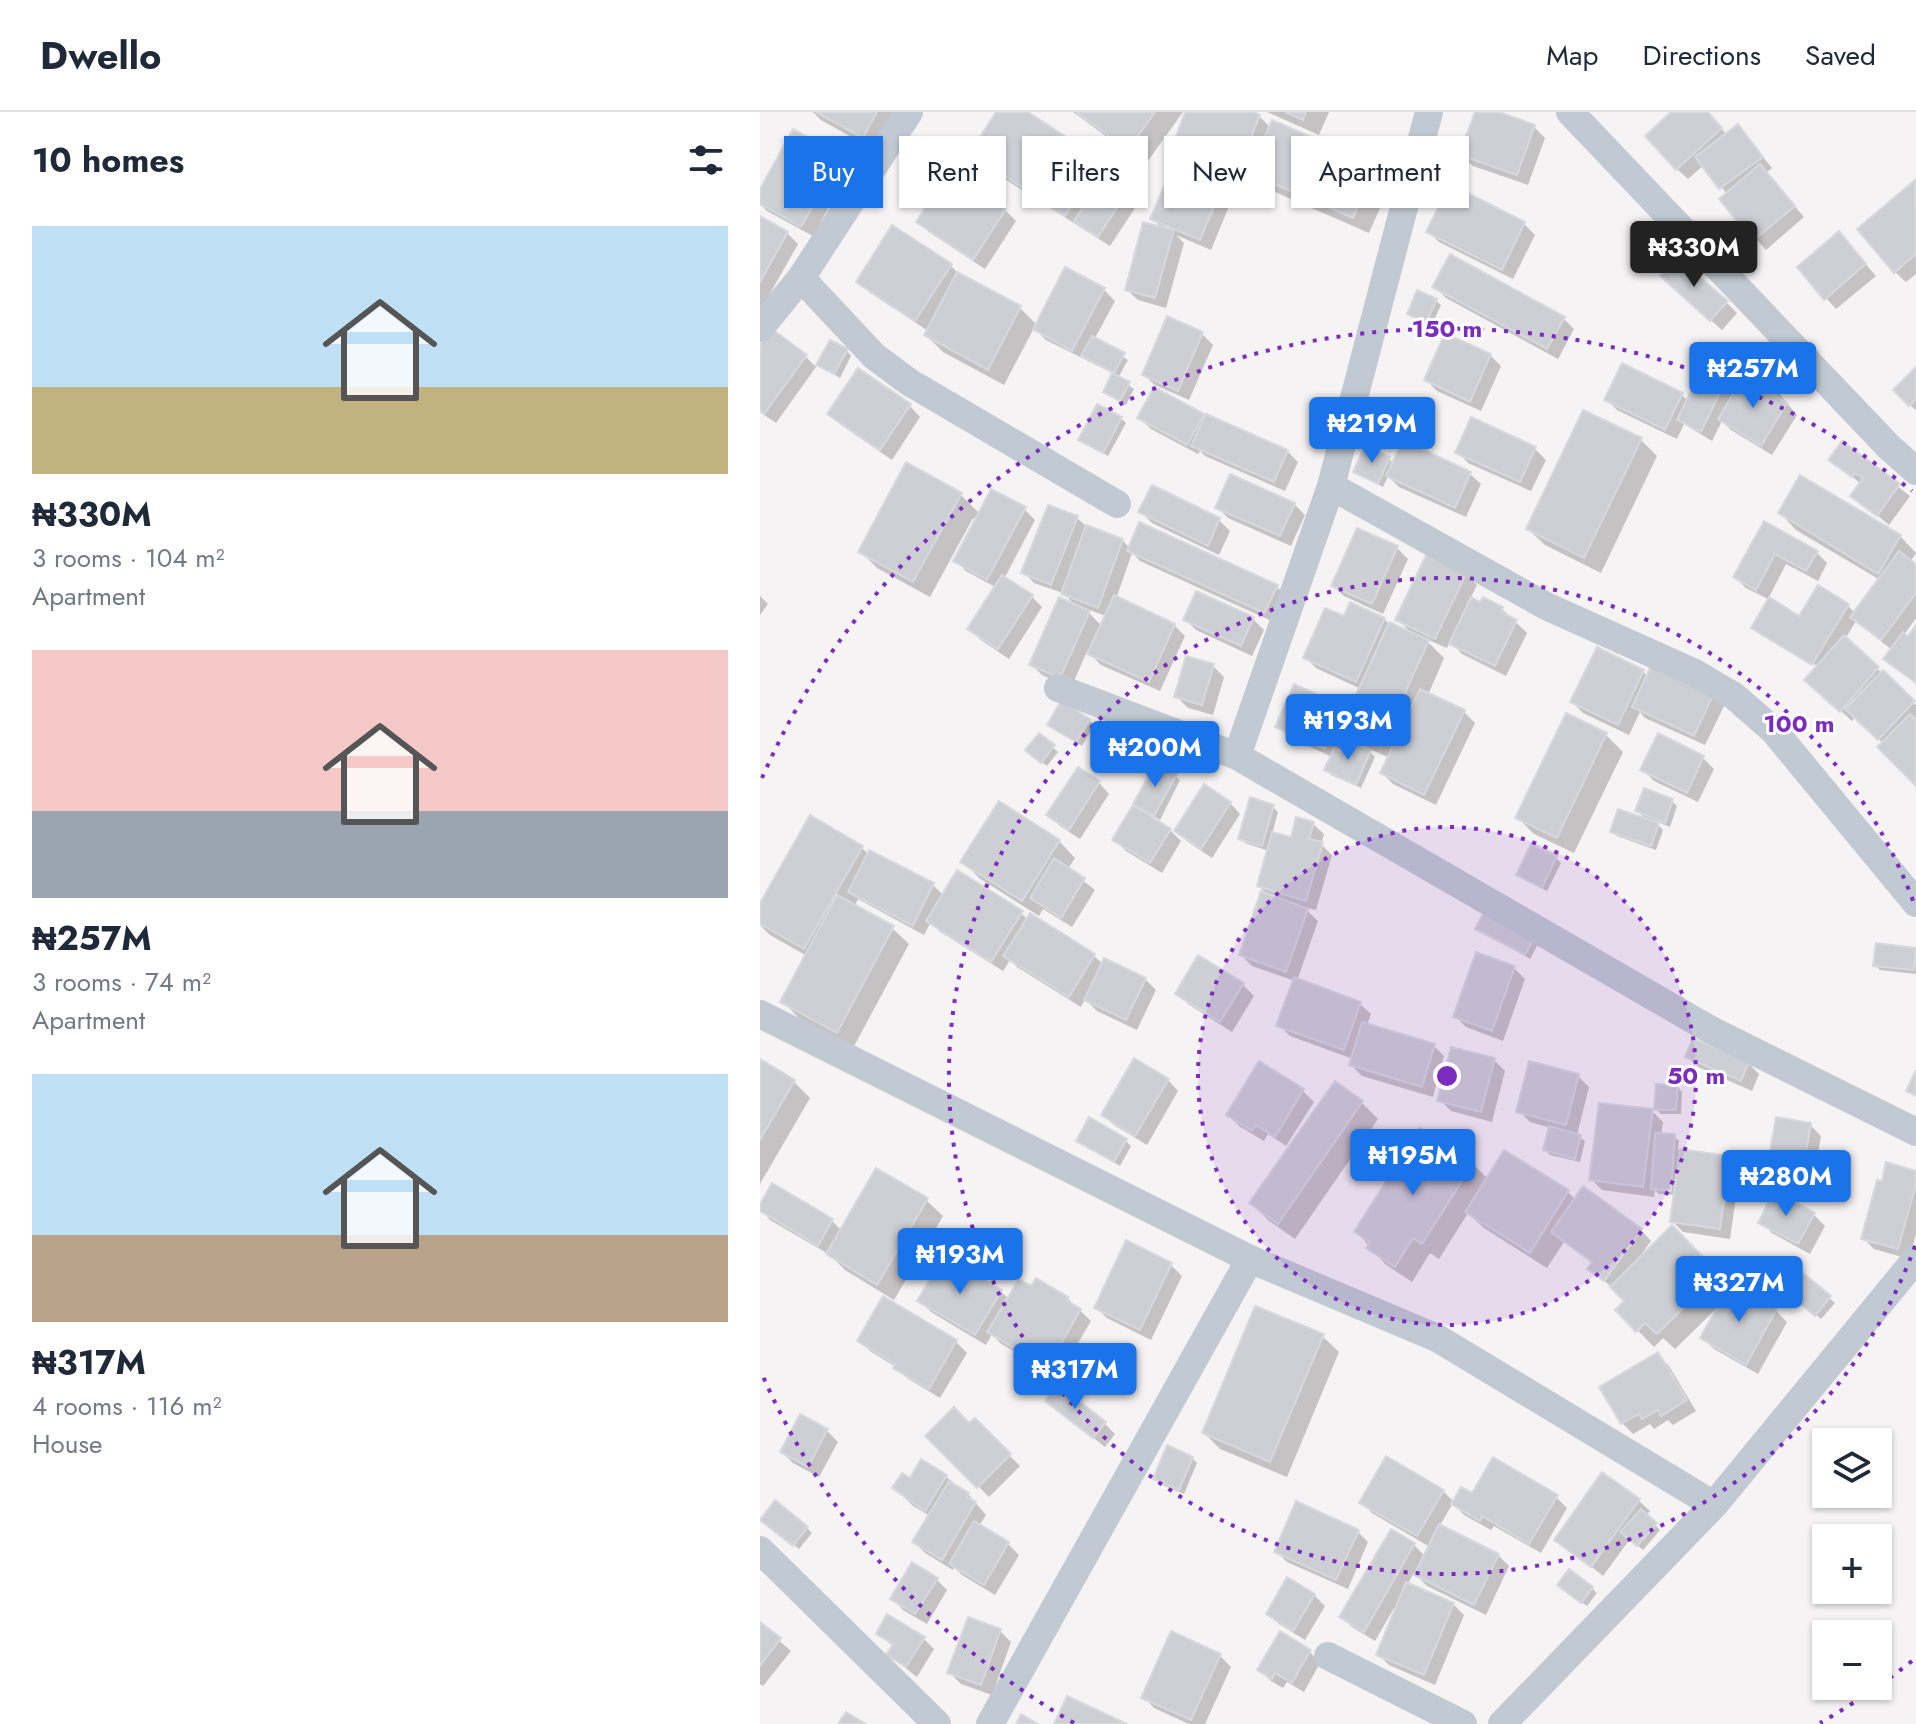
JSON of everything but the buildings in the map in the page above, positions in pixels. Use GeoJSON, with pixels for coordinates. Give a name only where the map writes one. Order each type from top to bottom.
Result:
{"type":"FeatureCollection","features":[{"type":"Feature","properties":{"kind":"street"},"geometry":{"type":"LineString","coordinates":[[760,328],[801,278],[909,112]]}},
{"type":"Feature","properties":{"kind":"street"},"geometry":{"type":"LineString","coordinates":[[1237,756],[1331,486],[1429,112]]}},
{"type":"Feature","properties":{"kind":"street"},"geometry":{"type":"LineString","coordinates":[[1570,112],[1889,447],[1916,471]]}},
{"type":"Feature","properties":{"kind":"street"},"geometry":{"type":"LineString","coordinates":[[801,278],[874,356],[909,382],[1117,504]]}},
{"type":"Feature","properties":{"kind":"street"},"geometry":{"type":"LineString","coordinates":[[1331,486],[1546,606],[1695,673],[1734,696],[1774,731],[1916,903]]}},
{"type":"Feature","properties":{"kind":"street"},"geometry":{"type":"LineString","coordinates":[[1058,688],[1237,756],[1711,1030],[1916,1132]]}},
{"type":"Feature","properties":{"kind":"street"},"geometry":{"type":"LineString","coordinates":[[760,1014],[1250,1259],[1437,1338],[1714,1505]]}},
{"type":"Feature","properties":{"kind":"street"},"geometry":{"type":"LineString","coordinates":[[990,1724],[1250,1259]]}},
{"type":"Feature","properties":{"kind":"street"},"geometry":{"type":"LineString","coordinates":[[1502,1724],[1714,1505],[1916,1259]]}},
{"type":"Feature","properties":{"kind":"street"},"geometry":{"type":"LineString","coordinates":[[760,1550],[937,1724]]}},
{"type":"Feature","properties":{"kind":"street"},"geometry":{"type":"LineString","coordinates":[[1328,1656],[1463,1724]]}}]}
